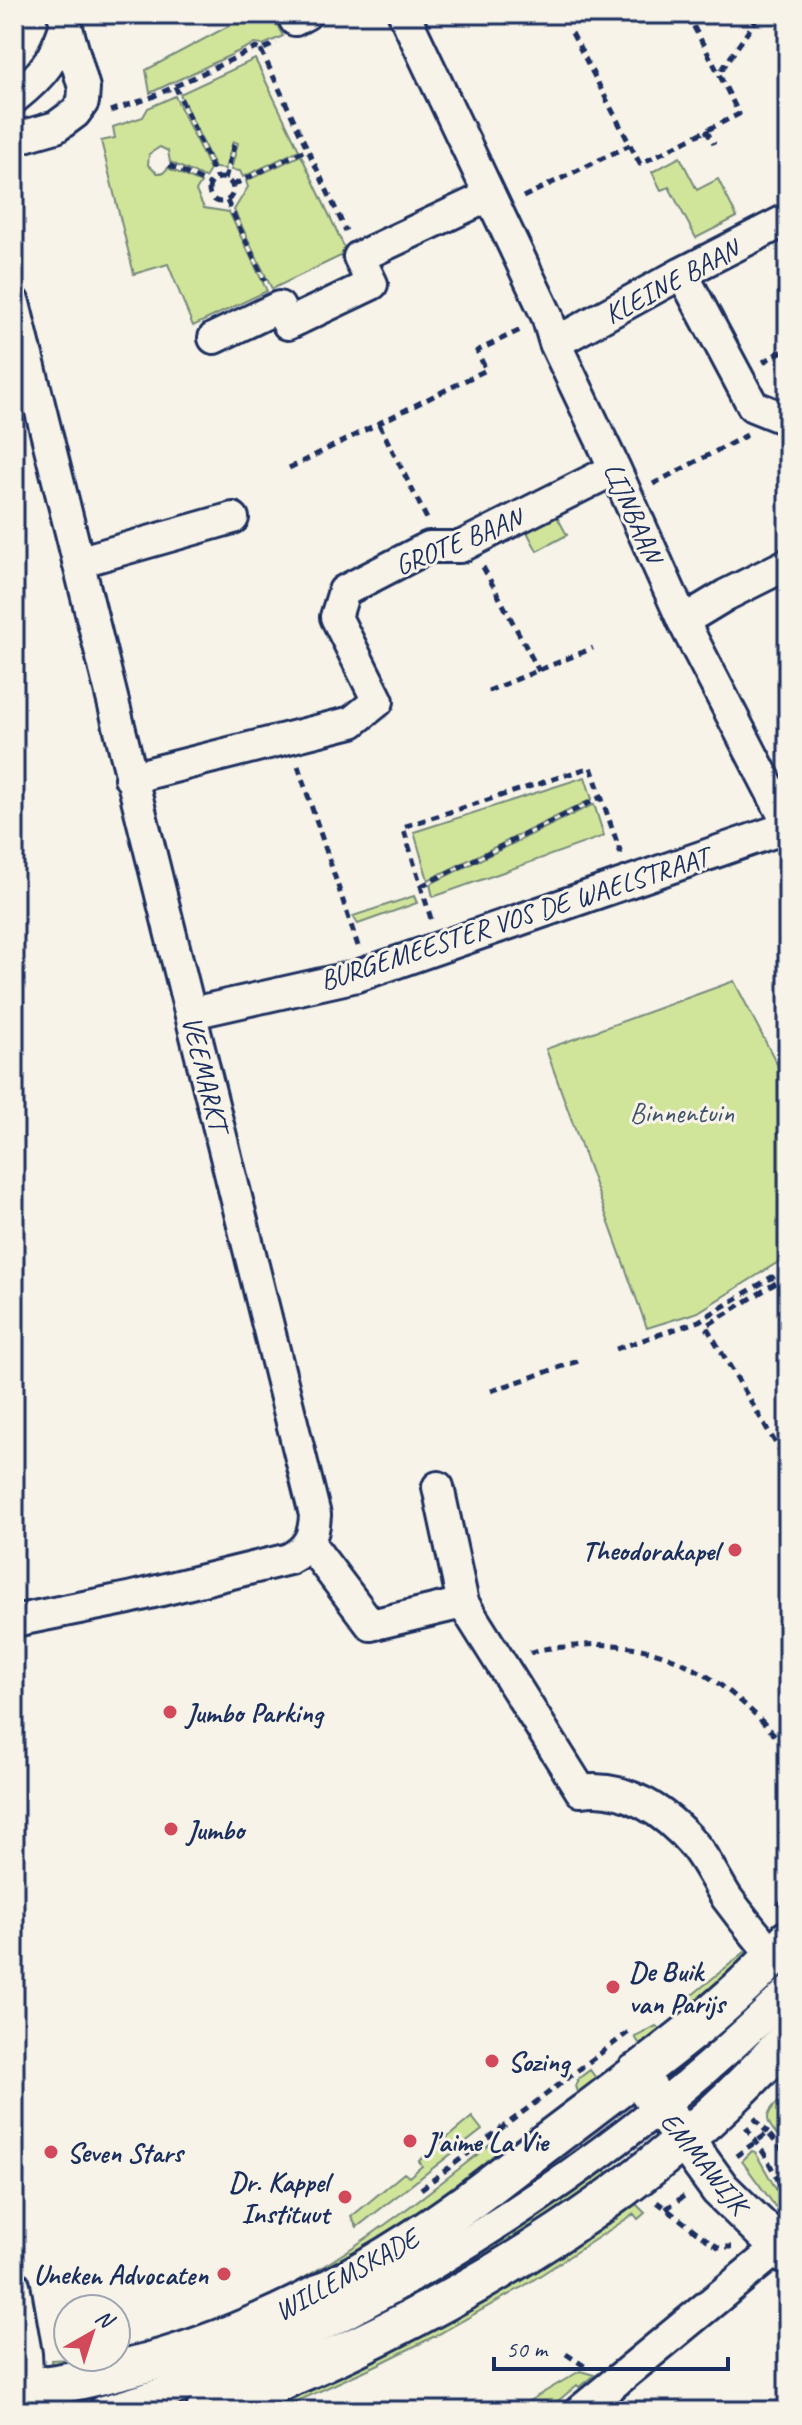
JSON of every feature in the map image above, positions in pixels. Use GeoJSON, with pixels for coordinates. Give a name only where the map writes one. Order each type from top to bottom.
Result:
{"type":"FeatureCollection","features":[{"type":"Feature","properties":{"kind":"main road","name":"WILLEMSKADE"},"geometry":{"type":"LineString","coordinates":[[21,2388],[67,2383],[182,2353],[233,2334],[352,2275],[468,2202],[680,2040],[781,1948]]}},
{"type":"Feature","properties":{"kind":"main road"},"geometry":{"type":"LineString","coordinates":[[206,2411],[278,2382],[480,2282],[615,2193],[685,2138],[750,2081],[788,2038]]}},
{"type":"Feature","properties":{"kind":"main road","name":"EMMAWIJK"},"geometry":{"type":"LineString","coordinates":[[636,2073],[720,2189],[783,2252]]}},
{"type":"Feature","properties":{"kind":"street","name":"LIJNBAAN"},"geometry":{"type":"LineString","coordinates":[[404,14],[683,621],[788,826]]}},
{"type":"Feature","properties":{"kind":"street"},"geometry":{"type":"LineString","coordinates":[[14,98],[32,84],[56,54],[64,19]]}},
{"type":"Feature","properties":{"kind":"street"},"geometry":{"type":"LineString","coordinates":[[14,139],[56,127],[75,113],[83,102],[84,88],[64,19]]}},
{"type":"Feature","properties":{"kind":"street"},"geometry":{"type":"LineString","coordinates":[[214,338],[279,307],[288,324],[372,284],[359,257],[492,203]]}},
{"type":"Feature","properties":{"kind":"street","name":"KLEINE BAAN"},"geometry":{"type":"LineString","coordinates":[[551,329],[682,273],[788,219]]}},
{"type":"Feature","properties":{"kind":"street"},"geometry":{"type":"LineString","coordinates":[[682,273],[753,406],[788,420]]}},
{"type":"Feature","properties":{"kind":"street","name":"VEEMARKT"},"geometry":{"type":"LineString","coordinates":[[14,303],[315,1515],[315,1531],[309,1543]]}},
{"type":"Feature","properties":{"kind":"street","name":"GROTE BAAN"},"geometry":{"type":"LineString","coordinates":[[130,778],[352,722],[378,701],[336,617],[344,591],[429,547],[455,544],[615,469]]}},
{"type":"Feature","properties":{"kind":"street"},"geometry":{"type":"LineString","coordinates":[[78,562],[233,518]]}},
{"type":"Feature","properties":{"kind":"street"},"geometry":{"type":"LineString","coordinates":[[683,621],[788,564]]}},
{"type":"Feature","properties":{"kind":"street","name":"BURGEMEESTER VOS DE WAELSTRAAT"},"geometry":{"type":"LineString","coordinates":[[192,1013],[367,972],[788,826]]}},
{"type":"Feature","properties":{"kind":"street"},"geometry":{"type":"LineString","coordinates":[[438,1487],[463,1603],[581,1791],[597,1788],[621,1791],[670,1822],[694,1846],[753,1934],[781,1948]]}},
{"type":"Feature","properties":{"kind":"street"},"geometry":{"type":"LineString","coordinates":[[14,1621],[129,1598],[289,1559],[301,1553],[309,1543],[371,1625],[463,1603]]}},
{"type":"Feature","properties":{"kind":"street","name":"WILLEMSKADE"},"geometry":{"type":"LineString","coordinates":[[104,2411],[157,2397],[216,2375],[396,2286],[533,2200],[661,2108],[724,2054],[788,1992]]}},
{"type":"Feature","properties":{"kind":"street","name":"EMMAWIJK"},"geometry":{"type":"LineString","coordinates":[[580,2411],[783,2252]]}},
{"type":"Feature","properties":{"kind":"street"},"geometry":{"type":"LineString","coordinates":[[15,2297],[21,2388]]}},
{"type":"Feature","properties":{"kind":"path"},"geometry":{"type":"LineString","coordinates":[[572,33],[640,164],[739,114],[687,14]]}},
{"type":"Feature","properties":{"kind":"path"},"geometry":{"type":"LineString","coordinates":[[719,74],[760,14]]}},
{"type":"Feature","properties":{"kind":"path"},"geometry":{"type":"LineString","coordinates":[[83,102],[107,112],[150,98],[256,48],[261,50],[290,38],[300,17]]}},
{"type":"Feature","properties":{"kind":"path"},"geometry":{"type":"LineString","coordinates":[[261,50],[359,257]]}},
{"type":"Feature","properties":{"kind":"path"},"geometry":{"type":"LineString","coordinates":[[175,86],[217,179]]}},
{"type":"Feature","properties":{"kind":"path"},"geometry":{"type":"LineString","coordinates":[[706,130],[714,144]]}},
{"type":"Feature","properties":{"kind":"path"},"geometry":{"type":"LineString","coordinates":[[225,179],[235,142]]}},
{"type":"Feature","properties":{"kind":"path"},"geometry":{"type":"LineString","coordinates":[[492,203],[630,145]]}},
{"type":"Feature","properties":{"kind":"path"},"geometry":{"type":"LineString","coordinates":[[233,185],[307,149]]}},
{"type":"Feature","properties":{"kind":"path"},"geometry":{"type":"LineString","coordinates":[[169,165],[211,185]]}},
{"type":"Feature","properties":{"kind":"path"},"geometry":{"type":"LineString","coordinates":[[217,179],[225,179],[233,185],[234,193],[227,201],[215,201],[210,195],[211,185],[217,179]]}},
{"type":"Feature","properties":{"kind":"path"},"geometry":{"type":"LineString","coordinates":[[227,201],[279,307]]}},
{"type":"Feature","properties":{"kind":"path"},"geometry":{"type":"LineString","coordinates":[[289,468],[486,370],[477,351],[551,329]]}},
{"type":"Feature","properties":{"kind":"path"},"geometry":{"type":"LineString","coordinates":[[628,498],[759,429],[753,406]]}},
{"type":"Feature","properties":{"kind":"path"},"geometry":{"type":"LineString","coordinates":[[379,424],[539,671]]}},
{"type":"Feature","properties":{"kind":"path"},"geometry":{"type":"LineString","coordinates":[[488,691],[593,648]]}},
{"type":"Feature","properties":{"kind":"path"},"geometry":{"type":"LineString","coordinates":[[289,738],[367,972]]}},
{"type":"Feature","properties":{"kind":"path"},"geometry":{"type":"LineString","coordinates":[[441,947],[403,827],[591,767],[631,882]]}},
{"type":"Feature","properties":{"kind":"path"},"geometry":{"type":"LineString","coordinates":[[421,886],[601,797]]}},
{"type":"Feature","properties":{"kind":"path"},"geometry":{"type":"LineString","coordinates":[[616,1349],[702,1320],[772,1277],[776,1283],[706,1326]]}},
{"type":"Feature","properties":{"kind":"path"},"geometry":{"type":"LineString","coordinates":[[702,1320],[788,1464]]}},
{"type":"Feature","properties":{"kind":"path"},"geometry":{"type":"LineString","coordinates":[[491,1391],[581,1360]]}},
{"type":"Feature","properties":{"kind":"path"},"geometry":{"type":"LineString","coordinates":[[503,1667],[536,1650],[586,1643],[659,1654],[698,1669],[737,1695],[788,1751]]}},
{"type":"Feature","properties":{"kind":"path","name":"WILLEMSKADE"},"geometry":{"type":"LineString","coordinates":[[410,2198],[561,2083]]}},
{"type":"Feature","properties":{"kind":"green space"},"geometry":{"type":"Polygon","coordinates":[[[251,14],[271,14],[283,36],[263,45],[254,44],[150,93],[146,70],[251,14]]]}},
{"type":"Feature","properties":{"kind":"green space"},"geometry":{"type":"Polygon","coordinates":[[[255,59],[299,150],[243,177],[240,171],[231,170],[238,143],[233,141],[225,169],[215,168],[180,94],[255,59]]]}},
{"type":"Feature","properties":{"kind":"green space"},"geometry":{"type":"Polygon","coordinates":[[[175,96],[210,170],[205,178],[170,162],[168,151],[160,147],[149,154],[148,165],[157,173],[163,173],[168,168],[201,183],[196,191],[204,208],[229,212],[267,291],[193,326],[168,264],[134,274],[101,141],[115,138],[113,127],[143,117],[148,108],[175,96]]]}},
{"type":"Feature","properties":{"kind":"green space"},"geometry":{"type":"Polygon","coordinates":[[[301,155],[347,253],[272,289],[234,210],[248,187],[246,181],[301,155]]]}},
{"type":"Feature","properties":{"kind":"green space"},"geometry":{"type":"Polygon","coordinates":[[[680,157],[697,190],[718,179],[737,217],[696,238],[669,187],[661,190],[652,172],[680,157]]]}},
{"type":"Feature","properties":{"kind":"green space"},"geometry":{"type":"Polygon","coordinates":[[[555,513],[567,535],[537,551],[525,528],[555,513]]]}},
{"type":"Feature","properties":{"kind":"green space"},"geometry":{"type":"Polygon","coordinates":[[[585,777],[592,799],[428,880],[414,832],[585,777]]]}},
{"type":"Feature","properties":{"kind":"green space"},"geometry":{"type":"Polygon","coordinates":[[[594,804],[604,836],[433,897],[430,884],[594,804]]]}},
{"type":"Feature","properties":{"kind":"green space"},"geometry":{"type":"Polygon","coordinates":[[[414,896],[417,903],[358,924],[353,916],[414,896]]]}},
{"type":"Feature","properties":{"kind":"green space","name":"Binnentuin"},"geometry":{"type":"Polygon","coordinates":[[[734,981],[788,1085],[788,1256],[698,1312],[647,1328],[546,1049],[734,981]]]}},
{"type":"Feature","properties":{"kind":"green space"},"geometry":{"type":"Polygon","coordinates":[[[751,1947],[758,1955],[682,2017],[675,2009],[751,1947]]]}},
{"type":"Feature","properties":{"kind":"green space"},"geometry":{"type":"Polygon","coordinates":[[[656,2026],[664,2031],[578,2095],[575,2086],[578,2079],[590,2070],[596,2078],[641,2046],[635,2037],[656,2026]]]}},
{"type":"Feature","properties":{"kind":"green space"},"geometry":{"type":"Polygon","coordinates":[[[788,2093],[788,2148],[768,2120],[772,2108],[788,2093]]]}},
{"type":"Feature","properties":{"kind":"green space"},"geometry":{"type":"Polygon","coordinates":[[[472,2117],[482,2130],[357,2227],[351,2217],[404,2173],[409,2177],[422,2166],[419,2161],[472,2117]]]}},
{"type":"Feature","properties":{"kind":"green space"},"geometry":{"type":"Polygon","coordinates":[[[492,2143],[499,2151],[392,2234],[278,2305],[195,2340],[132,2356],[132,2345],[170,2337],[270,2297],[317,2270],[406,2210],[492,2143]]]}},
{"type":"Feature","properties":{"kind":"green space"},"geometry":{"type":"Polygon","coordinates":[[[752,2151],[788,2210],[788,2224],[742,2161],[752,2151]]]}},
{"type":"Feature","properties":{"kind":"green space"},"geometry":{"type":"Polygon","coordinates":[[[604,2169],[613,2177],[476,2268],[205,2404],[184,2411],[160,2411],[245,2378],[359,2322],[484,2250],[604,2169]]]}},
{"type":"Feature","properties":{"kind":"green space"},"geometry":{"type":"Polygon","coordinates":[[[632,2200],[645,2213],[638,2219],[634,2214],[524,2286],[437,2335],[276,2411],[226,2411],[632,2200]]]}},
{"type":"Feature","properties":{"kind":"green space"},"geometry":{"type":"Polygon","coordinates":[[[580,2371],[594,2375],[546,2411],[512,2411],[580,2371]]]}},
{"type":"Feature","properties":{"kind":"place","name":"Theodorakapel"},"geometry":{"type":"Point","coordinates":[735,1550]}},
{"type":"Feature","properties":{"kind":"place","name":"Jumbo Parking"},"geometry":{"type":"Point","coordinates":[170,1712]}},
{"type":"Feature","properties":{"kind":"place","name":"Jumbo"},"geometry":{"type":"Point","coordinates":[171,1829]}},
{"type":"Feature","properties":{"kind":"place","name":"De Buik van Parijs"},"geometry":{"type":"Point","coordinates":[613,1987]}},
{"type":"Feature","properties":{"kind":"place","name":"Sozing"},"geometry":{"type":"Point","coordinates":[492,2061]}},
{"type":"Feature","properties":{"kind":"place","name":"J'aime La Vie"},"geometry":{"type":"Point","coordinates":[410,2141]}},
{"type":"Feature","properties":{"kind":"place","name":"Seven Stars"},"geometry":{"type":"Point","coordinates":[51,2152]}},
{"type":"Feature","properties":{"kind":"place","name":"Dr. Kappel Instituut"},"geometry":{"type":"Point","coordinates":[345,2197]}},
{"type":"Feature","properties":{"kind":"place","name":"Uneken Advocaten"},"geometry":{"type":"Point","coordinates":[224,2274]}}]}
